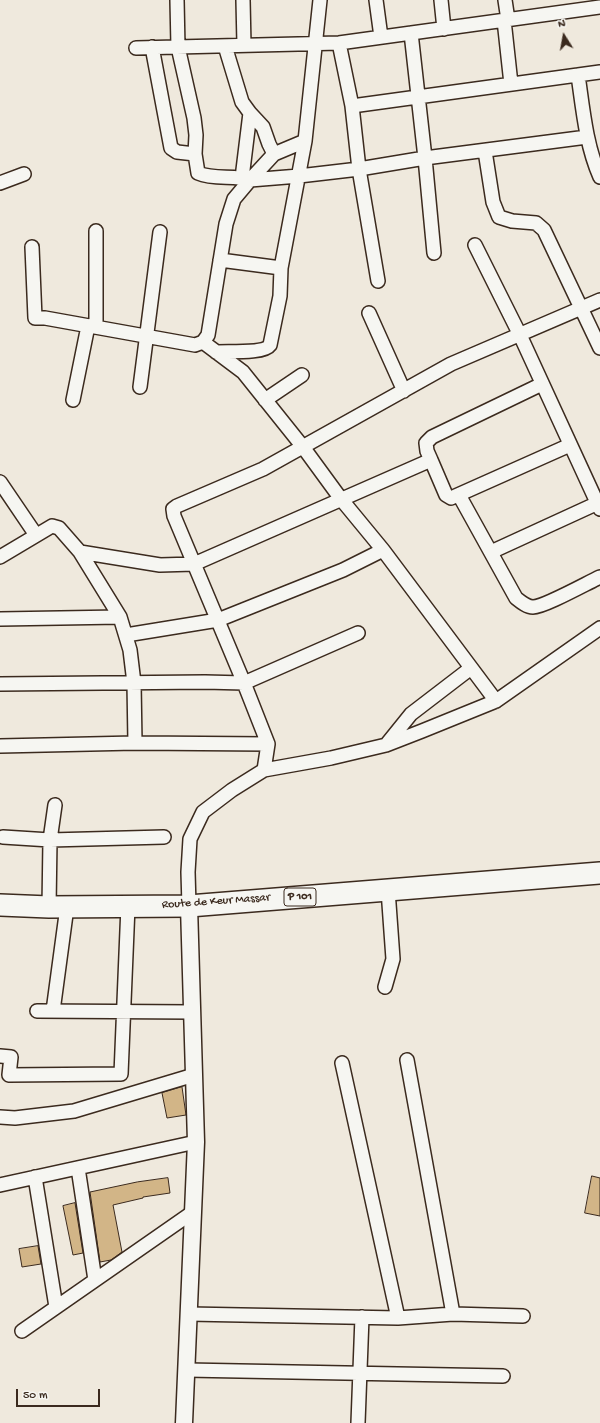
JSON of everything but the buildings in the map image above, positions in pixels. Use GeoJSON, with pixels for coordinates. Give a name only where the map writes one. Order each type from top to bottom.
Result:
{"type":"FeatureCollection","features":[{"type":"Feature","properties":{"kind":"main road","name":"Route de Keur Massar"},"geometry":{"type":"LineString","coordinates":[[0,905],[58,907],[189,906],[600,873]]}},
{"type":"Feature","properties":{"kind":"street"},"geometry":{"type":"LineString","coordinates":[[177,0],[178,47],[194,118],[196,134],[195,154],[198,173],[205,176],[246,179],[299,176],[587,137]]}},
{"type":"Feature","properties":{"kind":"street"},"geometry":{"type":"LineString","coordinates":[[244,0],[244,45]]}},
{"type":"Feature","properties":{"kind":"street"},"geometry":{"type":"LineString","coordinates":[[216,352],[259,350],[268,348],[270,345],[280,296],[281,268],[305,141],[320,0]]}},
{"type":"Feature","properties":{"kind":"street"},"geometry":{"type":"LineString","coordinates":[[376,0],[380,37]]}},
{"type":"Feature","properties":{"kind":"street"},"geometry":{"type":"LineString","coordinates":[[441,0],[444,28]]}},
{"type":"Feature","properties":{"kind":"street"},"geometry":{"type":"LineString","coordinates":[[505,0],[511,84]]}},
{"type":"Feature","properties":{"kind":"street"},"geometry":{"type":"LineString","coordinates":[[136,48],[339,43],[506,20],[579,5],[600,7]]}},
{"type":"Feature","properties":{"kind":"street"},"geometry":{"type":"LineString","coordinates":[[411,33],[426,158],[434,253]]}},
{"type":"Feature","properties":{"kind":"street"},"geometry":{"type":"LineString","coordinates":[[339,43],[352,106],[359,169],[378,281]]}},
{"type":"Feature","properties":{"kind":"street"},"geometry":{"type":"LineString","coordinates":[[225,46],[242,102],[263,127],[274,154]]}},
{"type":"Feature","properties":{"kind":"street"},"geometry":{"type":"LineString","coordinates":[[152,48],[171,148],[177,152],[195,154]]}},
{"type":"Feature","properties":{"kind":"street"},"geometry":{"type":"LineString","coordinates":[[352,106],[600,72]]}},
{"type":"Feature","properties":{"kind":"street"},"geometry":{"type":"LineString","coordinates":[[578,75],[587,137],[597,164],[600,178]]}},
{"type":"Feature","properties":{"kind":"street"},"geometry":{"type":"LineString","coordinates":[[246,179],[250,113]]}},
{"type":"Feature","properties":{"kind":"street"},"geometry":{"type":"LineString","coordinates":[[32,246],[35,318],[45,318],[195,345],[203,342],[208,335],[226,224],[234,199],[246,179],[274,154],[305,141]]}},
{"type":"Feature","properties":{"kind":"street"},"geometry":{"type":"LineString","coordinates":[[485,151],[493,202],[499,217],[512,221],[536,223],[544,230],[600,348]]}},
{"type":"Feature","properties":{"kind":"street"},"geometry":{"type":"LineString","coordinates":[[0,183],[24,174]]}},
{"type":"Feature","properties":{"kind":"street"},"geometry":{"type":"LineString","coordinates":[[73,400],[92,327],[96,231]]}},
{"type":"Feature","properties":{"kind":"street"},"geometry":{"type":"LineString","coordinates":[[140,387],[160,232]]}},
{"type":"Feature","properties":{"kind":"street"},"geometry":{"type":"LineString","coordinates":[[474,245],[520,335],[599,505],[491,552]]}},
{"type":"Feature","properties":{"kind":"street"},"geometry":{"type":"LineString","coordinates":[[220,260],[281,268]]}},
{"type":"Feature","properties":{"kind":"street"},"geometry":{"type":"LineString","coordinates":[[264,770],[268,744],[174,516],[173,509],[263,469],[451,364],[600,300]]}},
{"type":"Feature","properties":{"kind":"street"},"geometry":{"type":"LineString","coordinates":[[369,313],[404,391]]}},
{"type":"Feature","properties":{"kind":"street"},"geometry":{"type":"LineString","coordinates":[[203,342],[243,372],[303,446],[496,700]]}},
{"type":"Feature","properties":{"kind":"street"},"geometry":{"type":"LineString","coordinates":[[265,400],[302,375]]}},
{"type":"Feature","properties":{"kind":"street"},"geometry":{"type":"LineString","coordinates":[[542,384],[432,437],[426,443],[427,451],[446,495],[451,498],[459,495],[570,444]]}},
{"type":"Feature","properties":{"kind":"street"},"geometry":{"type":"LineString","coordinates":[[80,552],[160,565],[194,564],[431,460]]}},
{"type":"Feature","properties":{"kind":"street"},"geometry":{"type":"LineString","coordinates":[[0,482],[36,535]]}},
{"type":"Feature","properties":{"kind":"street"},"geometry":{"type":"LineString","coordinates":[[459,495],[516,598],[525,605],[533,607],[543,604],[600,577]]}},
{"type":"Feature","properties":{"kind":"street"},"geometry":{"type":"LineString","coordinates":[[0,557],[52,526],[59,528],[80,552],[120,617],[126,635],[130,650],[134,682],[135,743]]}},
{"type":"Feature","properties":{"kind":"street"},"geometry":{"type":"LineString","coordinates":[[126,635],[218,620],[344,570],[383,550]]}},
{"type":"Feature","properties":{"kind":"street"},"geometry":{"type":"LineString","coordinates":[[0,619],[120,617]]}},
{"type":"Feature","properties":{"kind":"street"},"geometry":{"type":"LineString","coordinates":[[184,1423],[196,1142],[188,872],[190,839],[203,812],[232,790],[264,770],[331,758],[386,745],[422,732],[496,700],[600,628]]}},
{"type":"Feature","properties":{"kind":"street"},"geometry":{"type":"LineString","coordinates":[[0,684],[134,682],[244,683],[358,633]]}},
{"type":"Feature","properties":{"kind":"street"},"geometry":{"type":"LineString","coordinates":[[386,745],[411,714],[471,668]]}},
{"type":"Feature","properties":{"kind":"street"},"geometry":{"type":"LineString","coordinates":[[0,746],[135,743],[268,744]]}},
{"type":"Feature","properties":{"kind":"street"},"geometry":{"type":"LineString","coordinates":[[53,1012],[58,907],[50,840],[55,805]]}},
{"type":"Feature","properties":{"kind":"street"},"geometry":{"type":"LineString","coordinates":[[3,837],[50,840],[164,837]]}},
{"type":"Feature","properties":{"kind":"street"},"geometry":{"type":"LineString","coordinates":[[386,986],[393,959],[388,890]]}},
{"type":"Feature","properties":{"kind":"street"},"geometry":{"type":"LineString","coordinates":[[0,1056],[11,1057],[9,1075],[121,1074],[128,906]]}},
{"type":"Feature","properties":{"kind":"street"},"geometry":{"type":"LineString","coordinates":[[37,1011],[192,1012]]}},
{"type":"Feature","properties":{"kind":"street"},"geometry":{"type":"LineString","coordinates":[[406,1060],[453,1314]]}},
{"type":"Feature","properties":{"kind":"street"},"geometry":{"type":"LineString","coordinates":[[342,1063],[398,1318]]}},
{"type":"Feature","properties":{"kind":"street"},"geometry":{"type":"LineString","coordinates":[[0,1117],[15,1118],[74,1111],[194,1075]]}},
{"type":"Feature","properties":{"kind":"street"},"geometry":{"type":"LineString","coordinates":[[0,1185],[196,1142]]}},
{"type":"Feature","properties":{"kind":"street"},"geometry":{"type":"LineString","coordinates":[[78,1168],[95,1280]]}},
{"type":"Feature","properties":{"kind":"street"},"geometry":{"type":"LineString","coordinates":[[35,1177],[56,1307]]}},
{"type":"Feature","properties":{"kind":"street"},"geometry":{"type":"LineString","coordinates":[[22,1331],[193,1212]]}},
{"type":"Feature","properties":{"kind":"street"},"geometry":{"type":"LineString","coordinates":[[189,1314],[398,1318],[453,1314],[523,1316]]}},
{"type":"Feature","properties":{"kind":"street"},"geometry":{"type":"LineString","coordinates":[[358,1423],[362,1317]]}},
{"type":"Feature","properties":{"kind":"street"},"geometry":{"type":"LineString","coordinates":[[186,1370],[502,1376]]}}]}
